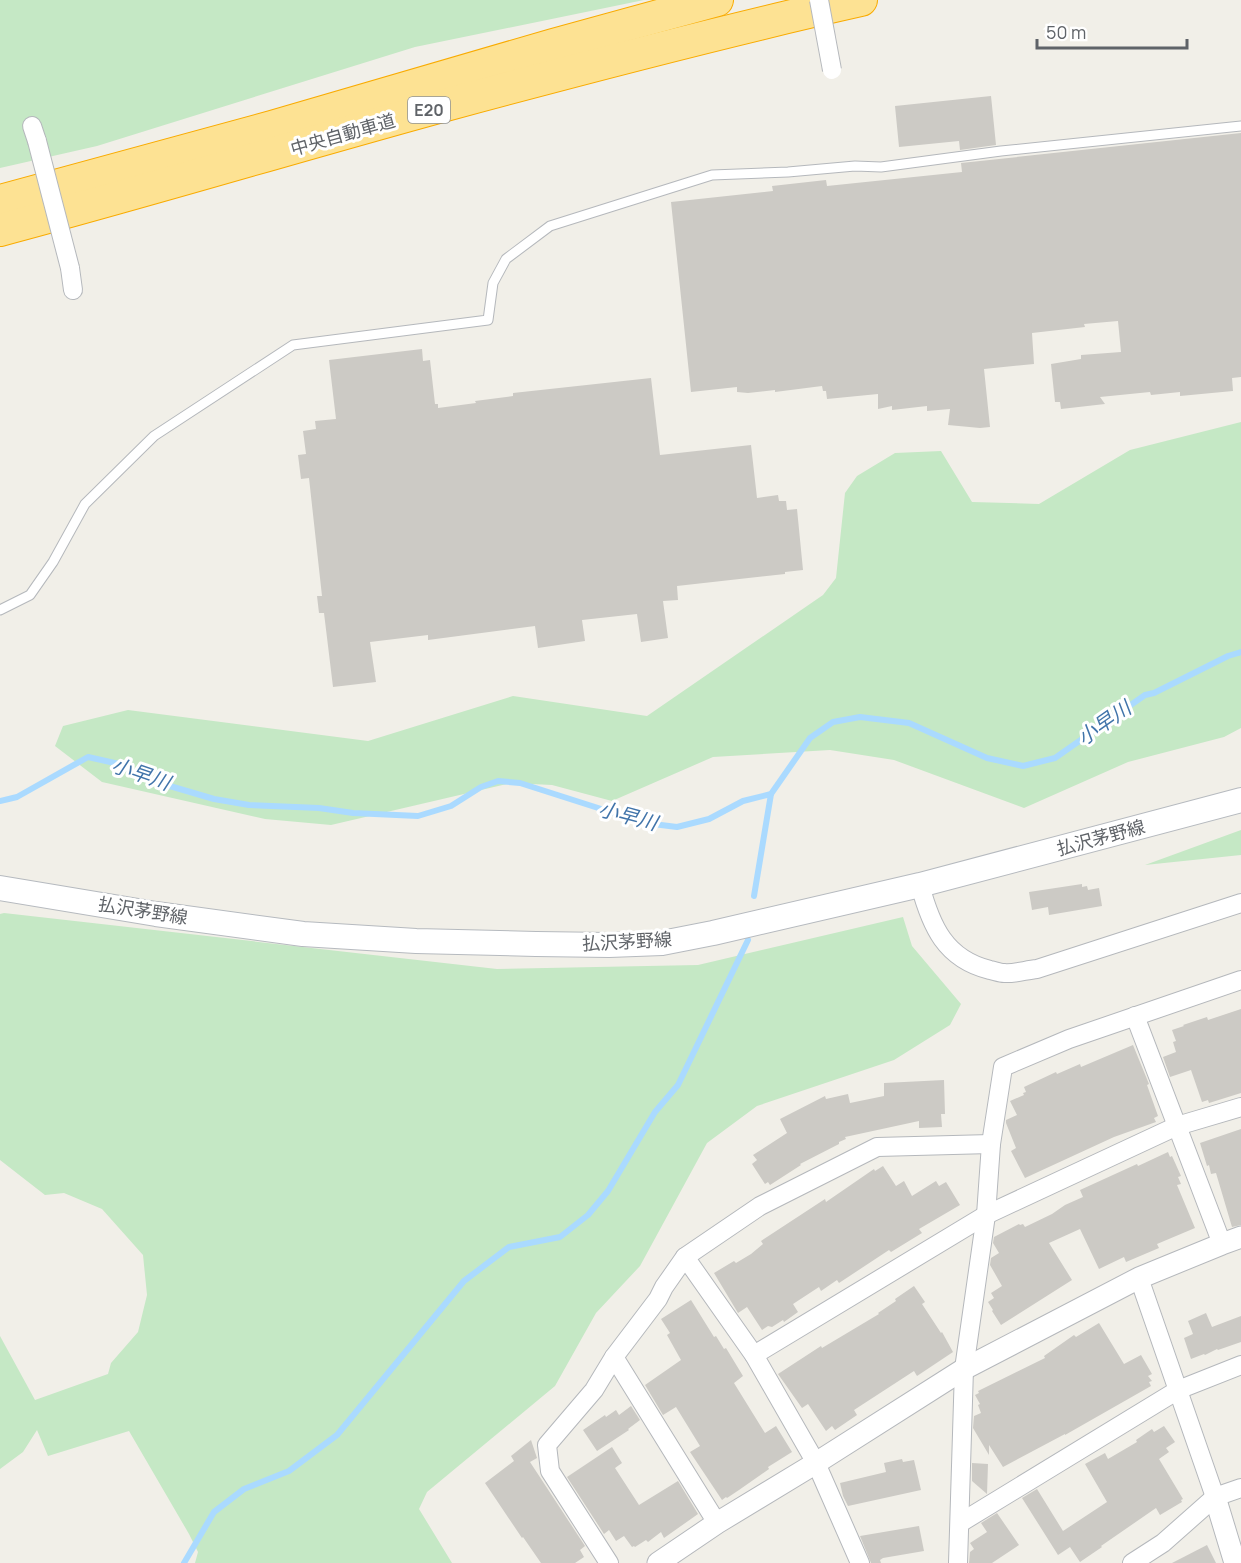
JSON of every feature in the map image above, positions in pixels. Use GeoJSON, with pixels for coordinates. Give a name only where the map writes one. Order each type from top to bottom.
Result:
{"type":"FeatureCollection","features":[{"type":"Feature","properties":{"kind":"highway","name":"中央自動車道"},"geometry":{"type":"LineString","coordinates":[[0,201],[261,130],[717,0]]}},
{"type":"Feature","properties":{"kind":"highway","name":"中央自動車道"},"geometry":{"type":"LineString","coordinates":[[0,230],[448,104],[766,21],[861,0]]}},
{"type":"Feature","properties":{"kind":"main road","name":"払沢茅野線"},"geometry":{"type":"LineString","coordinates":[[0,888],[156,914],[303,934],[416,941],[609,945],[662,943],[920,885],[1241,800]]}},
{"type":"Feature","properties":{"kind":"street"},"geometry":{"type":"LineString","coordinates":[[819,0],[834,74]]}},
{"type":"Feature","properties":{"kind":"street"},"geometry":{"type":"LineString","coordinates":[[34,133],[70,268],[73,291]]}},
{"type":"Feature","properties":{"kind":"street"},"geometry":{"type":"LineString","coordinates":[[920,885],[932,921],[951,951],[975,966],[1004,973],[1037,969],[1241,903]]}},
{"type":"Feature","properties":{"kind":"street"},"geometry":{"type":"LineString","coordinates":[[958,1563],[964,1370],[986,1215],[991,1144],[1003,1067],[1069,1040],[1241,980]]}},
{"type":"Feature","properties":{"kind":"street"},"geometry":{"type":"LineString","coordinates":[[658,1563],[717,1523],[964,1370],[1139,1278],[1231,1241],[1177,1126],[1135,1016]]}},
{"type":"Feature","properties":{"kind":"street"},"geometry":{"type":"LineString","coordinates":[[754,1355],[986,1215],[1177,1126],[1241,1107]]}},
{"type":"Feature","properties":{"kind":"street"},"geometry":{"type":"LineString","coordinates":[[609,1563],[550,1471],[547,1445],[594,1390],[614,1357],[658,1299],[685,1257],[760,1206],[877,1147],[991,1144]]}},
{"type":"Feature","properties":{"kind":"street"},"geometry":{"type":"LineString","coordinates":[[685,1257],[754,1355],[816,1463],[860,1563]]}},
{"type":"Feature","properties":{"kind":"street"},"geometry":{"type":"LineString","coordinates":[[1139,1278],[1215,1497],[1235,1563]]}},
{"type":"Feature","properties":{"kind":"street"},"geometry":{"type":"LineString","coordinates":[[614,1357],[717,1523]]}},
{"type":"Feature","properties":{"kind":"street"},"geometry":{"type":"LineString","coordinates":[[960,1523],[1178,1390],[1241,1365]]}},
{"type":"Feature","properties":{"kind":"street"},"geometry":{"type":"LineString","coordinates":[[1132,1563],[1163,1543],[1215,1497],[1241,1488]]}},
{"type":"Feature","properties":{"kind":"lane"},"geometry":{"type":"LineString","coordinates":[[0,610],[30,595],[53,562],[85,504],[154,436],[293,345],[488,320],[493,283],[506,259],[550,226],[712,175],[881,166],[1241,126]]}},
{"type":"Feature","properties":{"kind":"green space"},"geometry":{"type":"Polygon","coordinates":[[[0,0],[644,0],[415,47],[97,146],[0,168],[0,0]]]}},
{"type":"Feature","properties":{"kind":"green space"},"geometry":{"type":"Polygon","coordinates":[[[1241,422],[1241,728],[1224,737],[1128,762],[1024,808],[894,760],[830,750],[713,757],[612,801],[552,785],[511,783],[331,825],[265,819],[102,782],[55,746],[63,726],[128,710],[368,741],[513,696],[647,716],[823,595],[836,578],[845,493],[857,476],[895,453],[941,451],[972,502],[1039,504],[1130,450],[1241,422]]]}},
{"type":"Feature","properties":{"kind":"green space"},"geometry":{"type":"Polygon","coordinates":[[[1241,830],[1241,855],[1145,865],[1241,830]]]}},
{"type":"Feature","properties":{"kind":"green space"},"geometry":{"type":"Polygon","coordinates":[[[0,914],[497,969],[698,965],[903,917],[912,946],[961,1004],[950,1025],[894,1060],[757,1106],[707,1143],[640,1266],[596,1313],[555,1386],[427,1492],[419,1509],[452,1563],[195,1563],[198,1552],[189,1534],[129,1431],[48,1456],[37,1430],[23,1452],[0,1469],[0,1336],[35,1400],[108,1374],[111,1363],[138,1332],[147,1295],[143,1255],[102,1209],[64,1193],[45,1195],[0,1160],[0,914]]]}},
{"type":"Feature","properties":{"kind":"building"},"geometry":{"type":"Polygon","coordinates":[[[991,96],[996,145],[960,150],[959,141],[899,147],[895,106],[991,96]]]}},
{"type":"Feature","properties":{"kind":"building"},"geometry":{"type":"Polygon","coordinates":[[[1241,133],[1241,377],[1232,378],[1233,391],[1180,396],[1180,392],[1151,395],[1150,392],[1100,397],[1105,404],[1061,409],[1060,402],[1055,402],[1051,364],[1081,359],[1081,355],[1121,352],[1118,321],[1032,333],[1034,364],[984,369],[990,427],[948,425],[950,409],[927,411],[927,406],[892,410],[892,406],[878,409],[878,394],[827,399],[826,391],[823,391],[822,386],[775,392],[775,390],[737,392],[737,387],[691,392],[671,202],[773,191],[772,186],[826,180],[827,186],[962,172],[961,163],[1241,133]]]}},
{"type":"Feature","properties":{"kind":"building"},"geometry":{"type":"Polygon","coordinates":[[[422,349],[423,361],[430,360],[435,404],[438,404],[438,408],[513,396],[513,393],[651,378],[660,455],[751,445],[757,498],[778,495],[779,501],[786,501],[787,510],[797,509],[803,570],[677,586],[678,600],[663,601],[668,638],[641,642],[637,614],[582,620],[585,641],[538,648],[535,626],[428,640],[428,635],[370,642],[376,682],[333,687],[324,613],[319,613],[317,596],[322,596],[309,478],[301,479],[298,455],[306,454],[303,431],[316,429],[315,421],[336,419],[329,360],[422,349]]]}},
{"type":"Feature","properties":{"kind":"building"},"geometry":{"type":"Polygon","coordinates":[[[1082,884],[1082,887],[1087,886],[1088,890],[1099,888],[1102,906],[1049,915],[1048,907],[1032,910],[1029,892],[1082,884]]]}},
{"type":"Feature","properties":{"kind":"building"},"geometry":{"type":"Polygon","coordinates":[[[1241,1009],[1241,1093],[1209,1103],[1208,1100],[1202,1102],[1191,1070],[1170,1077],[1163,1057],[1176,1052],[1173,1042],[1176,1041],[1172,1030],[1207,1017],[1208,1020],[1241,1009]]]}},
{"type":"Feature","properties":{"kind":"building"},"geometry":{"type":"Polygon","coordinates":[[[1133,1045],[1149,1084],[1147,1085],[1158,1116],[1154,1118],[1156,1122],[1114,1137],[1025,1178],[1011,1151],[1016,1148],[1006,1120],[1017,1115],[1010,1101],[1024,1095],[1023,1093],[1026,1092],[1024,1087],[1056,1072],[1057,1074],[1080,1064],[1081,1067],[1133,1045]]]}},
{"type":"Feature","properties":{"kind":"building"},"geometry":{"type":"Polygon","coordinates":[[[944,1080],[945,1114],[941,1114],[942,1127],[919,1128],[919,1121],[845,1137],[846,1139],[839,1144],[800,1164],[770,1185],[768,1182],[765,1184],[752,1164],[757,1160],[753,1155],[787,1133],[780,1119],[825,1096],[826,1099],[848,1094],[850,1103],[884,1096],[884,1083],[944,1080]]]}},
{"type":"Feature","properties":{"kind":"building"},"geometry":{"type":"Polygon","coordinates":[[[1241,1129],[1241,1225],[1232,1227],[1216,1173],[1211,1174],[1200,1143],[1241,1129]]]}},
{"type":"Feature","properties":{"kind":"building"},"geometry":{"type":"Polygon","coordinates":[[[1168,1152],[1181,1176],[1178,1177],[1181,1184],[1177,1185],[1195,1228],[1157,1244],[1159,1248],[1126,1262],[1124,1257],[1099,1269],[1080,1229],[1049,1243],[1072,1280],[1001,1325],[988,1302],[994,1298],[991,1293],[1002,1286],[990,1265],[991,1258],[999,1253],[993,1243],[994,1237],[1019,1224],[1025,1227],[1052,1214],[1083,1197],[1080,1190],[1168,1152]]]}},
{"type":"Feature","properties":{"kind":"building"},"geometry":{"type":"Polygon","coordinates":[[[883,1166],[896,1186],[904,1181],[912,1196],[936,1181],[939,1186],[946,1182],[960,1205],[919,1229],[922,1233],[891,1252],[889,1250],[839,1283],[837,1280],[821,1291],[819,1287],[793,1304],[798,1312],[784,1322],[783,1320],[762,1330],[747,1307],[738,1313],[714,1273],[751,1254],[763,1244],[761,1241],[825,1199],[826,1202],[874,1169],[875,1171],[883,1166]]]}},
{"type":"Feature","properties":{"kind":"building"},"geometry":{"type":"Polygon","coordinates":[[[914,1286],[925,1302],[922,1304],[953,1352],[917,1376],[914,1371],[854,1410],[857,1415],[835,1430],[832,1426],[826,1431],[808,1404],[802,1408],[778,1374],[821,1346],[822,1348],[879,1314],[914,1286]]]}},
{"type":"Feature","properties":{"kind":"building"},"geometry":{"type":"Polygon","coordinates":[[[691,1300],[714,1337],[716,1336],[724,1349],[726,1348],[743,1376],[734,1383],[765,1433],[776,1426],[792,1452],[722,1500],[690,1452],[700,1446],[676,1407],[663,1415],[645,1385],[681,1360],[667,1335],[670,1333],[661,1319],[691,1300]]]}},
{"type":"Feature","properties":{"kind":"building"},"geometry":{"type":"Polygon","coordinates":[[[1206,1313],[1212,1327],[1241,1316],[1241,1342],[1191,1359],[1184,1338],[1193,1334],[1188,1321],[1206,1313]]]}},
{"type":"Feature","properties":{"kind":"building"},"geometry":{"type":"Polygon","coordinates":[[[1099,1323],[1124,1364],[1141,1355],[1152,1374],[1148,1376],[1152,1381],[1149,1382],[1151,1386],[1003,1467],[989,1445],[989,1455],[973,1428],[974,1416],[981,1413],[978,1405],[980,1404],[975,1395],[979,1393],[978,1391],[1045,1358],[1044,1356],[1074,1335],[1076,1337],[1099,1323]]]}},
{"type":"Feature","properties":{"kind":"building"},"geometry":{"type":"Polygon","coordinates":[[[631,1406],[640,1420],[597,1451],[583,1430],[605,1415],[606,1417],[616,1410],[619,1415],[631,1406]]]}},
{"type":"Feature","properties":{"kind":"building"},"geometry":{"type":"Polygon","coordinates":[[[1164,1426],[1175,1442],[1166,1448],[1169,1452],[1159,1459],[1183,1499],[1182,1502],[1160,1515],[1156,1508],[1080,1562],[1070,1547],[1058,1555],[1022,1498],[1037,1489],[1063,1531],[1107,1502],[1085,1464],[1105,1453],[1108,1459],[1137,1442],[1136,1440],[1152,1429],[1154,1432],[1164,1426]]]}},
{"type":"Feature","properties":{"kind":"building"},"geometry":{"type":"Polygon","coordinates":[[[531,1440],[537,1458],[530,1462],[585,1546],[580,1550],[584,1557],[575,1563],[541,1563],[485,1483],[514,1461],[511,1456],[531,1440]]]}},
{"type":"Feature","properties":{"kind":"building"},"geometry":{"type":"Polygon","coordinates":[[[612,1447],[622,1463],[615,1468],[639,1505],[678,1481],[698,1514],[664,1538],[661,1532],[648,1542],[646,1540],[635,1547],[632,1547],[624,1536],[616,1541],[609,1530],[604,1534],[567,1477],[612,1447]]]}},
{"type":"Feature","properties":{"kind":"building"},"geometry":{"type":"Polygon","coordinates":[[[902,1459],[903,1462],[914,1460],[921,1490],[848,1506],[840,1483],[886,1472],[884,1463],[902,1459]]]}},
{"type":"Feature","properties":{"kind":"building"},"geometry":{"type":"Polygon","coordinates":[[[972,1463],[988,1464],[987,1494],[972,1481],[972,1463]]]}},
{"type":"Feature","properties":{"kind":"building"},"geometry":{"type":"Polygon","coordinates":[[[997,1513],[1019,1545],[992,1563],[969,1563],[970,1552],[974,1549],[970,1543],[987,1532],[981,1523],[997,1513]]]}},
{"type":"Feature","properties":{"kind":"building"},"geometry":{"type":"Polygon","coordinates":[[[919,1526],[924,1551],[883,1558],[880,1560],[881,1563],[871,1563],[860,1536],[919,1526]]]}},
{"type":"Feature","properties":{"kind":"building"},"geometry":{"type":"Polygon","coordinates":[[[1207,1545],[1216,1563],[1172,1563],[1207,1545]]]}},
{"type":"Feature","properties":{"kind":"waterway","name":"小早川"},"geometry":{"type":"LineString","coordinates":[[0,801],[17,797],[88,757],[119,764],[146,779],[214,799],[249,805],[418,816],[451,806],[481,787],[498,781],[520,783],[645,823],[677,827],[709,819],[743,801],[771,794],[810,738],[833,722],[860,717],[909,723],[987,758],[1023,766],[1055,758],[1145,695],[1154,693],[1228,656],[1241,652]]}},
{"type":"Feature","properties":{"kind":"waterway"},"geometry":{"type":"LineString","coordinates":[[754,896],[771,794]]}},
{"type":"Feature","properties":{"kind":"waterway"},"geometry":{"type":"LineString","coordinates":[[184,1563],[214,1512],[244,1489],[289,1471],[337,1435],[464,1281],[509,1247],[560,1237],[588,1215],[608,1191],[655,1112],[678,1085],[748,940]]}}]}
